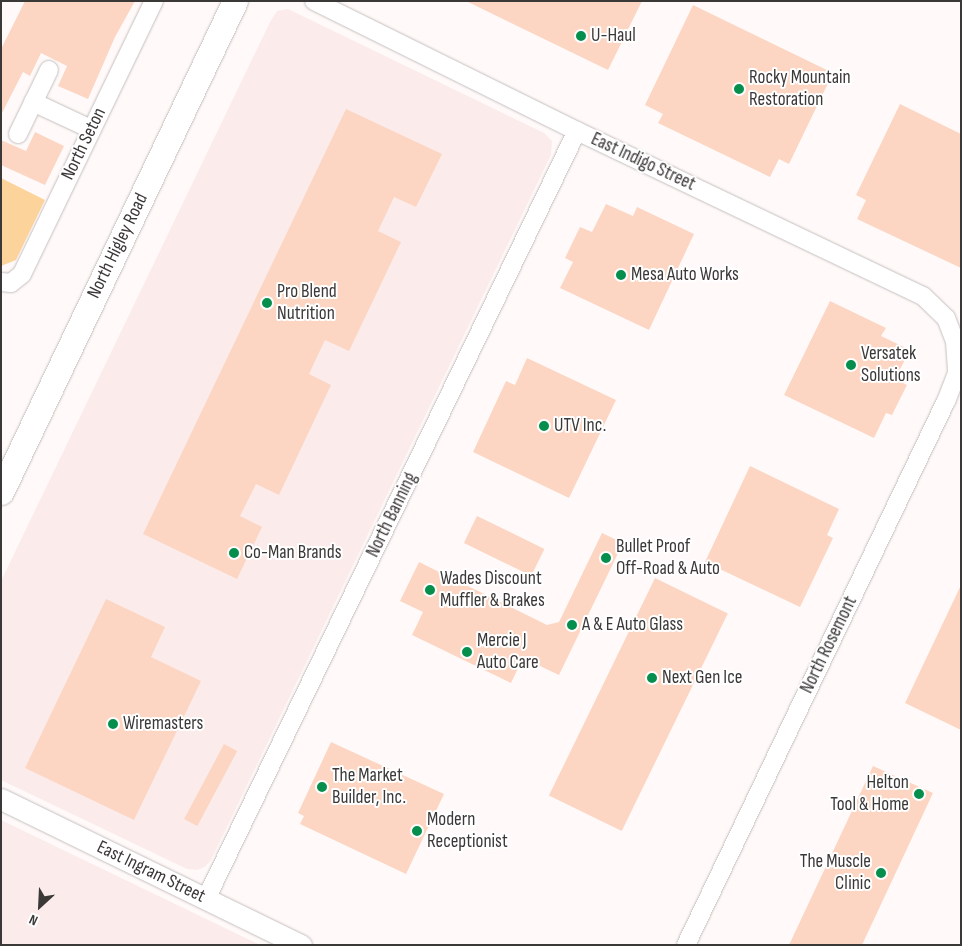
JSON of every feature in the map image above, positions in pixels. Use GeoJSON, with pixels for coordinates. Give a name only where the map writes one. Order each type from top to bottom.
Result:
{"type":"FeatureCollection","features":[{"type":"Feature","properties":{"kind":"main road","name":"North Higley Road"},"geometry":{"type":"LineString","coordinates":[[1,492],[235,1]]}},
{"type":"Feature","properties":{"kind":"street","name":"North Seton"},"geometry":{"type":"LineString","coordinates":[[6,283],[22,274],[154,1]]}},
{"type":"Feature","properties":{"kind":"street","name":"East Indigo Street"},"geometry":{"type":"LineString","coordinates":[[314,1],[577,131],[923,296],[946,318],[955,342]]}},
{"type":"Feature","properties":{"kind":"street"},"geometry":{"type":"LineString","coordinates":[[18,134],[49,70]]}},
{"type":"Feature","properties":{"kind":"street"},"geometry":{"type":"LineString","coordinates":[[33,102],[91,129]]}},
{"type":"Feature","properties":{"kind":"street","name":"North Banning"},"geometry":{"type":"LineString","coordinates":[[206,899],[577,131]]}},
{"type":"Feature","properties":{"kind":"street","name":"North Rosemont"},"geometry":{"type":"LineString","coordinates":[[686,945],[946,401],[957,373],[955,342]]}},
{"type":"Feature","properties":{"kind":"street","name":"East Ingram Street"},"geometry":{"type":"LineString","coordinates":[[1,799],[301,945]]}},
{"type":"Feature","properties":{"kind":"shaded area"},"geometry":{"type":"Polygon","coordinates":[[[288,9],[544,133],[552,141],[551,155],[211,860],[205,867],[197,870],[187,869],[1,780],[1,581],[270,22],[277,11],[288,9]]]}},
{"type":"Feature","properties":{"kind":"shaded area"},"geometry":{"type":"Polygon","coordinates":[[[1,178],[45,200],[16,260],[1,266],[1,178]]]}},
{"type":"Feature","properties":{"kind":"shaded area"},"geometry":{"type":"Polygon","coordinates":[[[1,820],[260,945],[1,945],[1,820]]]}},
{"type":"Feature","properties":{"kind":"building"},"geometry":{"type":"Polygon","coordinates":[[[25,1],[135,1],[115,37],[88,99],[58,86],[67,66],[41,53],[30,76],[23,72],[1,115],[1,49],[25,1]]]}},
{"type":"Feature","properties":{"kind":"building","name":"U-Haul"},"geometry":{"type":"Polygon","coordinates":[[[466,1],[642,1],[608,70],[466,1]]]}},
{"type":"Feature","properties":{"kind":"building","name":"Rocky Mountain Restoration"},"geometry":{"type":"Polygon","coordinates":[[[693,5],[833,73],[789,164],[779,159],[770,177],[658,123],[663,114],[645,105],[693,5]]]}},
{"type":"Feature","properties":{"kind":"building"},"geometry":{"type":"Polygon","coordinates":[[[900,104],[961,134],[961,268],[857,219],[866,200],[856,195],[900,104]]]}},
{"type":"Feature","properties":{"kind":"building"},"geometry":{"type":"Polygon","coordinates":[[[346,109],[442,154],[416,207],[394,197],[378,231],[401,242],[349,351],[325,340],[309,374],[331,385],[279,495],[256,484],[240,516],[262,527],[237,579],[143,534],[346,109]]]}},
{"type":"Feature","properties":{"kind":"building"},"geometry":{"type":"Polygon","coordinates":[[[35,132],[64,146],[45,185],[1,165],[1,140],[26,151],[35,132]]]}},
{"type":"Feature","properties":{"kind":"building","name":"Mesa Auto Works"},"geometry":{"type":"Polygon","coordinates":[[[606,204],[633,216],[637,207],[694,234],[649,330],[560,288],[573,262],[565,258],[580,227],[592,232],[606,204]]]}},
{"type":"Feature","properties":{"kind":"building","name":"Versatek Solutions"},"geometry":{"type":"Polygon","coordinates":[[[830,301],[886,328],[881,336],[910,350],[895,379],[907,385],[892,415],[886,413],[874,438],[784,395],[830,301]]]}},
{"type":"Feature","properties":{"kind":"building","name":"UTV Inc."},"geometry":{"type":"Polygon","coordinates":[[[527,358],[616,400],[569,498],[473,452],[506,381],[515,385],[527,358]]]}},
{"type":"Feature","properties":{"kind":"building"},"geometry":{"type":"Polygon","coordinates":[[[750,466],[839,509],[827,535],[833,538],[800,607],[705,562],[750,466]]]}},
{"type":"Feature","properties":{"kind":"building"},"geometry":{"type":"Polygon","coordinates":[[[477,516],[544,549],[531,576],[464,543],[477,516]]]}},
{"type":"Feature","properties":{"kind":"building"},"geometry":{"type":"Polygon","coordinates":[[[602,533],[623,543],[559,675],[523,658],[511,683],[412,635],[423,612],[400,601],[419,562],[547,625],[559,622],[602,533]]]}},
{"type":"Feature","properties":{"kind":"building","name":"Next Gen Ice"},"geometry":{"type":"Polygon","coordinates":[[[655,578],[728,614],[622,831],[549,796],[655,578]]]}},
{"type":"Feature","properties":{"kind":"building"},"geometry":{"type":"Polygon","coordinates":[[[961,585],[961,730],[905,703],[961,585]]]}},
{"type":"Feature","properties":{"kind":"building","name":"Wiremasters"},"geometry":{"type":"Polygon","coordinates":[[[106,599],[165,627],[151,657],[201,681],[134,820],[25,768],[106,599]]]}},
{"type":"Feature","properties":{"kind":"building"},"geometry":{"type":"Polygon","coordinates":[[[331,742],[444,794],[406,874],[300,824],[304,816],[298,813],[331,742]]]}},
{"type":"Feature","properties":{"kind":"building"},"geometry":{"type":"Polygon","coordinates":[[[224,744],[237,751],[197,826],[184,819],[224,744]]]}},
{"type":"Feature","properties":{"kind":"building"},"geometry":{"type":"Polygon","coordinates":[[[873,766],[933,793],[862,945],[789,945],[873,766]]]}},
{"type":"Feature","properties":{"kind":"place","name":"U-Haul"},"geometry":{"type":"Point","coordinates":[581,36]}},
{"type":"Feature","properties":{"kind":"place","name":"Rocky Mountain Restoration"},"geometry":{"type":"Point","coordinates":[739,89]}},
{"type":"Feature","properties":{"kind":"place","name":"Mesa Auto Works"},"geometry":{"type":"Point","coordinates":[621,275]}},
{"type":"Feature","properties":{"kind":"place","name":"Pro Blend Nutrition"},"geometry":{"type":"Point","coordinates":[267,303]}},
{"type":"Feature","properties":{"kind":"place","name":"Versatek Solutions"},"geometry":{"type":"Point","coordinates":[851,365]}},
{"type":"Feature","properties":{"kind":"place","name":"UTV Inc."},"geometry":{"type":"Point","coordinates":[544,426]}},
{"type":"Feature","properties":{"kind":"place","name":"Co-Man Brands"},"geometry":{"type":"Point","coordinates":[234,553]}},
{"type":"Feature","properties":{"kind":"place","name":"Bullet Proof Off-Road & Auto"},"geometry":{"type":"Point","coordinates":[606,558]}},
{"type":"Feature","properties":{"kind":"place","name":"Wades Discount Muffler & Brakes"},"geometry":{"type":"Point","coordinates":[430,590]}},
{"type":"Feature","properties":{"kind":"place","name":"A & E Auto Glass"},"geometry":{"type":"Point","coordinates":[572,625]}},
{"type":"Feature","properties":{"kind":"place","name":"Mercie J Auto Care"},"geometry":{"type":"Point","coordinates":[467,652]}},
{"type":"Feature","properties":{"kind":"place","name":"Next Gen Ice"},"geometry":{"type":"Point","coordinates":[652,678]}},
{"type":"Feature","properties":{"kind":"place","name":"Wiremasters"},"geometry":{"type":"Point","coordinates":[113,724]}},
{"type":"Feature","properties":{"kind":"place","name":"The Market Builder, Inc."},"geometry":{"type":"Point","coordinates":[322,787]}},
{"type":"Feature","properties":{"kind":"place","name":"Helton Tool & Home"},"geometry":{"type":"Point","coordinates":[919,794]}},
{"type":"Feature","properties":{"kind":"place","name":"Modern Receptionist"},"geometry":{"type":"Point","coordinates":[417,831]}},
{"type":"Feature","properties":{"kind":"place","name":"The Muscle Clinic"},"geometry":{"type":"Point","coordinates":[881,873]}}]}
